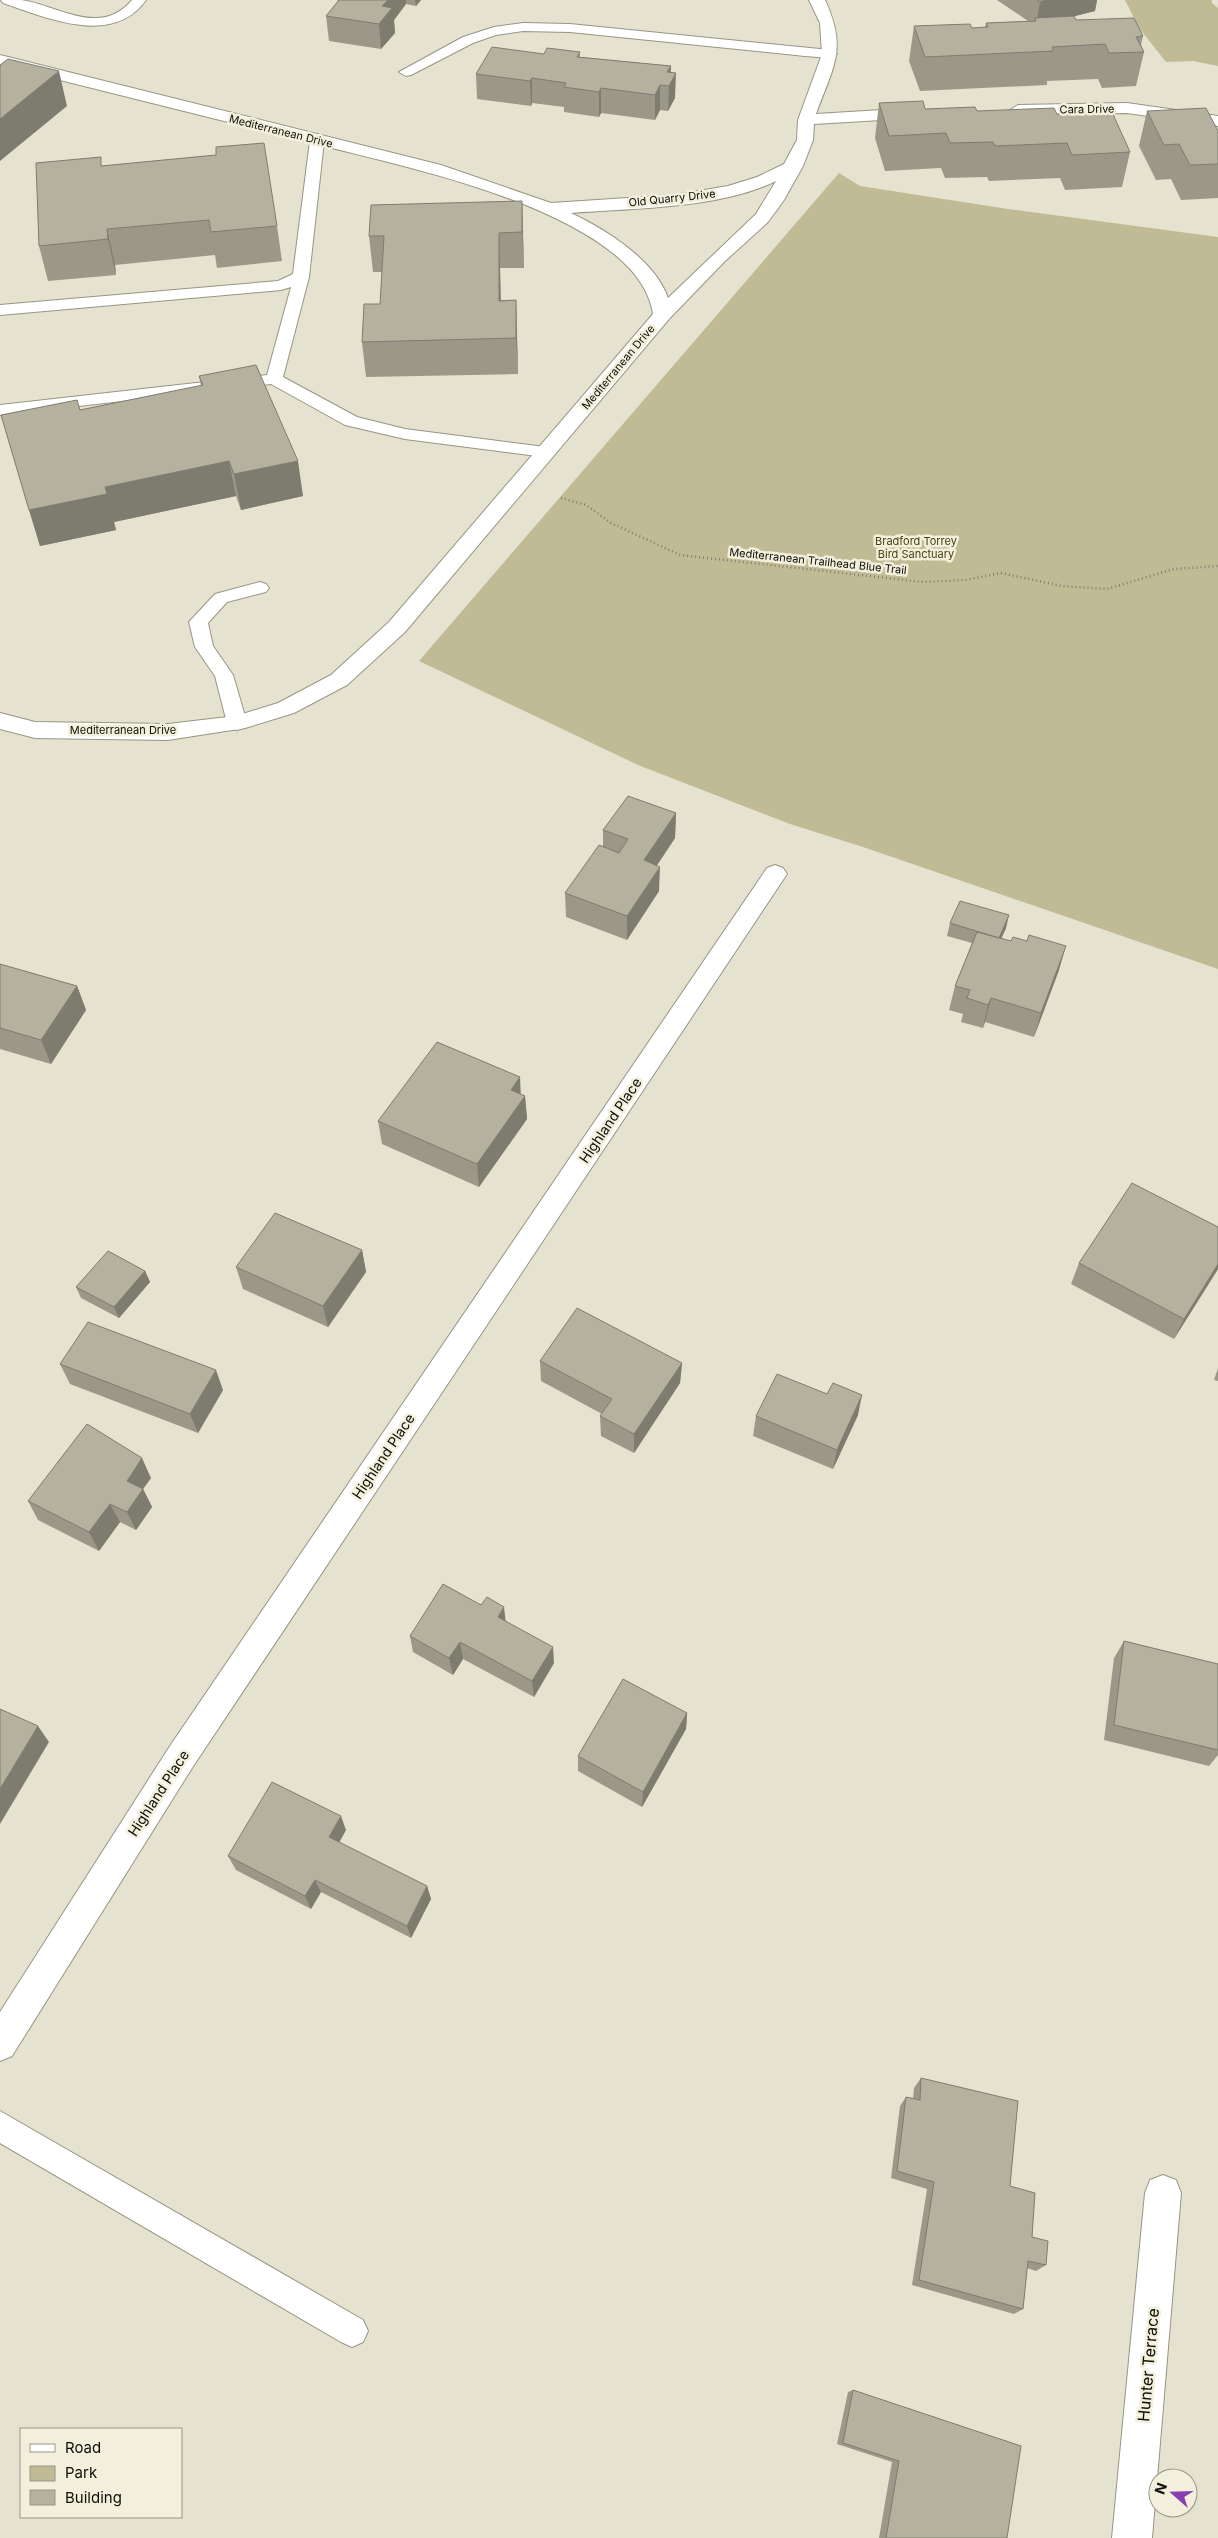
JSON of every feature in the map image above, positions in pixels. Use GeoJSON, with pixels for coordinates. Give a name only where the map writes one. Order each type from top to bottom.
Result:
{"type":"FeatureCollection","features":[{"type":"Feature","properties":{"kind":"street"},"geometry":{"type":"LineString","coordinates":[[662,315],[718,258],[762,218],[775,200],[794,166],[806,140],[806,120],[830,54],[831,40],[828,24],[817,0]]}},
{"type":"Feature","properties":{"kind":"street","name":"Mediterranean Drive"},"geometry":{"type":"LineString","coordinates":[[0,60],[317,141],[435,169],[493,188],[585,227],[637,265],[657,292],[662,315],[397,627],[339,680],[286,708],[237,722],[168,732],[36,730],[0,721]]}},
{"type":"Feature","properties":{"kind":"street","name":"Cara Drive"},"geometry":{"type":"LineString","coordinates":[[999,111],[1127,108],[1218,121]]}},
{"type":"Feature","properties":{"kind":"street"},"geometry":{"type":"LineString","coordinates":[[806,120],[929,113]]}},
{"type":"Feature","properties":{"kind":"street","name":"Old Quarry Drive"},"geometry":{"type":"LineString","coordinates":[[544,209],[674,200],[731,191],[763,181],[794,166]]}},
{"type":"Feature","properties":{"kind":"street","name":"Highland Place"},"geometry":{"type":"LineString","coordinates":[[0,2044],[191,1743],[775,874]]}},
{"type":"Feature","properties":{"kind":"street","name":"Hunter Terrace"},"geometry":{"type":"LineString","coordinates":[[1132,2538],[1163,2193]]}},
{"type":"Feature","properties":{"kind":"lane"},"geometry":{"type":"LineString","coordinates":[[8,0],[66,18],[103,21],[128,13],[139,0]]}},
{"type":"Feature","properties":{"kind":"lane"},"geometry":{"type":"LineString","coordinates":[[406,72],[469,40],[507,29],[527,27],[583,30],[776,51],[830,54]]}},
{"type":"Feature","properties":{"kind":"lane"},"geometry":{"type":"LineString","coordinates":[[274,379],[301,277],[317,141]]}},
{"type":"Feature","properties":{"kind":"lane"},"geometry":{"type":"LineString","coordinates":[[0,310],[281,285],[301,277]]}},
{"type":"Feature","properties":{"kind":"lane"},"geometry":{"type":"LineString","coordinates":[[0,410],[274,379],[351,421],[405,434],[545,452]]}},
{"type":"Feature","properties":{"kind":"lane"},"geometry":{"type":"LineString","coordinates":[[237,722],[224,675],[204,647],[198,622],[221,598],[260,588]]}},
{"type":"Feature","properties":{"kind":"lane"},"geometry":{"type":"LineString","coordinates":[[0,2126],[352,2331]]}},
{"type":"Feature","properties":{"kind":"path","name":"Mediterranean Trailhead Blue Trail"},"geometry":{"type":"LineString","coordinates":[[517,486],[586,505],[611,523],[680,555],[810,570],[923,582],[965,580],[1001,573],[1062,586],[1107,588],[1174,569],[1218,566]]}},
{"type":"Feature","properties":{"kind":"green space"},"geometry":{"type":"Polygon","coordinates":[[[1125,0],[1212,0],[1212,3],[1218,8],[1218,66],[1193,61],[1166,62],[1139,28],[1125,0]]]}},
{"type":"Feature","properties":{"kind":"green space","name":"Bradford Torrey Bird Sanctuary"},"geometry":{"type":"Polygon","coordinates":[[[839,173],[860,186],[1008,209],[1218,237],[1218,969],[863,847],[790,824],[638,765],[419,661],[839,173]]]}},
{"type":"Feature","properties":{"kind":"building"},"geometry":{"type":"Polygon","coordinates":[[[339,0],[388,0],[382,6],[392,8],[379,24],[326,16],[339,0]]]}},
{"type":"Feature","properties":{"kind":"building"},"geometry":{"type":"Polygon","coordinates":[[[1074,16],[1076,20],[1134,18],[1143,36],[1136,37],[1144,52],[1109,53],[1105,44],[1052,47],[1053,51],[925,57],[914,26],[970,24],[972,28],[988,27],[986,23],[1036,21],[1035,18],[1074,16]]]}},
{"type":"Feature","properties":{"kind":"building"},"geometry":{"type":"Polygon","coordinates":[[[492,47],[544,54],[547,48],[580,52],[577,57],[671,66],[667,72],[676,73],[669,86],[660,85],[655,95],[601,88],[599,92],[564,87],[566,83],[532,78],[530,81],[476,74],[492,47]]]}},
{"type":"Feature","properties":{"kind":"building"},"geometry":{"type":"Polygon","coordinates":[[[8,59],[59,71],[0,119],[0,65],[8,59]]]}},
{"type":"Feature","properties":{"kind":"building"},"geometry":{"type":"Polygon","coordinates":[[[923,101],[925,109],[975,107],[977,111],[1054,108],[1057,114],[1112,112],[1130,152],[1072,155],[1067,143],[995,146],[993,142],[950,143],[946,133],[889,136],[879,103],[923,101]]]}},
{"type":"Feature","properties":{"kind":"building"},"geometry":{"type":"Polygon","coordinates":[[[1206,108],[1218,131],[1218,164],[1190,165],[1179,144],[1164,145],[1147,111],[1206,108]]]}},
{"type":"Feature","properties":{"kind":"building"},"geometry":{"type":"Polygon","coordinates":[[[264,143],[277,226],[211,232],[209,220],[107,229],[108,239],[39,246],[36,163],[101,157],[101,166],[216,155],[216,147],[264,143]]]}},
{"type":"Feature","properties":{"kind":"building"},"geometry":{"type":"Polygon","coordinates":[[[522,201],[522,232],[499,233],[499,301],[516,300],[516,338],[362,342],[364,304],[380,304],[384,236],[369,236],[371,205],[522,201]]]}},
{"type":"Feature","properties":{"kind":"building"},"geometry":{"type":"Polygon","coordinates":[[[256,365],[298,461],[234,474],[229,461],[105,487],[107,494],[29,510],[1,415],[77,400],[80,410],[203,385],[199,376],[256,365]]]}},
{"type":"Feature","properties":{"kind":"building"},"geometry":{"type":"Polygon","coordinates":[[[628,796],[676,813],[644,860],[660,867],[627,916],[565,893],[599,845],[619,853],[628,839],[603,830],[628,796]]]}},
{"type":"Feature","properties":{"kind":"building"},"geometry":{"type":"Polygon","coordinates":[[[960,901],[1009,915],[999,938],[950,923],[960,901]]]}},
{"type":"Feature","properties":{"kind":"building"},"geometry":{"type":"Polygon","coordinates":[[[977,932],[1011,941],[1013,937],[1027,941],[1029,935],[1066,946],[1041,1013],[991,998],[988,1005],[967,998],[970,990],[955,986],[977,932]]]}},
{"type":"Feature","properties":{"kind":"building"},"geometry":{"type":"Polygon","coordinates":[[[0,964],[77,986],[41,1040],[0,1028],[0,964]]]}},
{"type":"Feature","properties":{"kind":"building"},"geometry":{"type":"Polygon","coordinates":[[[437,1042],[520,1077],[511,1090],[525,1096],[477,1164],[378,1121],[437,1042]]]}},
{"type":"Feature","properties":{"kind":"building"},"geometry":{"type":"Polygon","coordinates":[[[1132,1183],[1218,1227],[1218,1264],[1184,1319],[1079,1263],[1132,1183]]]}},
{"type":"Feature","properties":{"kind":"building"},"geometry":{"type":"Polygon","coordinates":[[[275,1213],[362,1250],[323,1306],[236,1267],[275,1213]]]}},
{"type":"Feature","properties":{"kind":"building"},"geometry":{"type":"Polygon","coordinates":[[[108,1251],[145,1271],[114,1307],[76,1287],[108,1251]]]}},
{"type":"Feature","properties":{"kind":"building"},"geometry":{"type":"Polygon","coordinates":[[[577,1308],[682,1363],[634,1434],[600,1416],[612,1399],[540,1361],[577,1308]]]}},
{"type":"Feature","properties":{"kind":"building"},"geometry":{"type":"Polygon","coordinates":[[[88,1322],[216,1370],[190,1414],[60,1364],[88,1322]]]}},
{"type":"Feature","properties":{"kind":"building"},"geometry":{"type":"Polygon","coordinates":[[[777,1374],[827,1394],[833,1383],[862,1395],[837,1450],[756,1416],[777,1374]]]}},
{"type":"Feature","properties":{"kind":"building"},"geometry":{"type":"Polygon","coordinates":[[[87,1424],[142,1458],[127,1481],[143,1489],[127,1512],[110,1504],[89,1532],[28,1501],[87,1424]]]}},
{"type":"Feature","properties":{"kind":"building"},"geometry":{"type":"Polygon","coordinates":[[[443,1584],[481,1605],[487,1597],[504,1607],[498,1617],[553,1647],[532,1681],[460,1642],[449,1658],[410,1636],[443,1584]]]}},
{"type":"Feature","properties":{"kind":"building"},"geometry":{"type":"Polygon","coordinates":[[[1124,1641],[1218,1664],[1218,1750],[1114,1725],[1124,1641]]]}},
{"type":"Feature","properties":{"kind":"building"},"geometry":{"type":"Polygon","coordinates":[[[623,1679],[687,1713],[643,1792],[578,1756],[623,1679]]]}},
{"type":"Feature","properties":{"kind":"building"},"geometry":{"type":"Polygon","coordinates":[[[0,1709],[38,1726],[0,1789],[0,1709]]]}},
{"type":"Feature","properties":{"kind":"building"},"geometry":{"type":"Polygon","coordinates":[[[272,1782],[341,1816],[329,1837],[427,1886],[407,1926],[315,1880],[305,1896],[228,1856],[272,1782]]]}},
{"type":"Feature","properties":{"kind":"building"},"geometry":{"type":"Polygon","coordinates":[[[921,2078],[1018,2101],[1010,2186],[1035,2193],[1032,2237],[1048,2241],[1046,2265],[1028,2261],[1023,2309],[919,2280],[934,2182],[897,2171],[906,2097],[920,2100],[921,2078]]]}},
{"type":"Feature","properties":{"kind":"building"},"geometry":{"type":"Polygon","coordinates":[[[853,2390],[1021,2446],[1007,2538],[886,2538],[899,2461],[843,2443],[853,2390]]]}}]}
